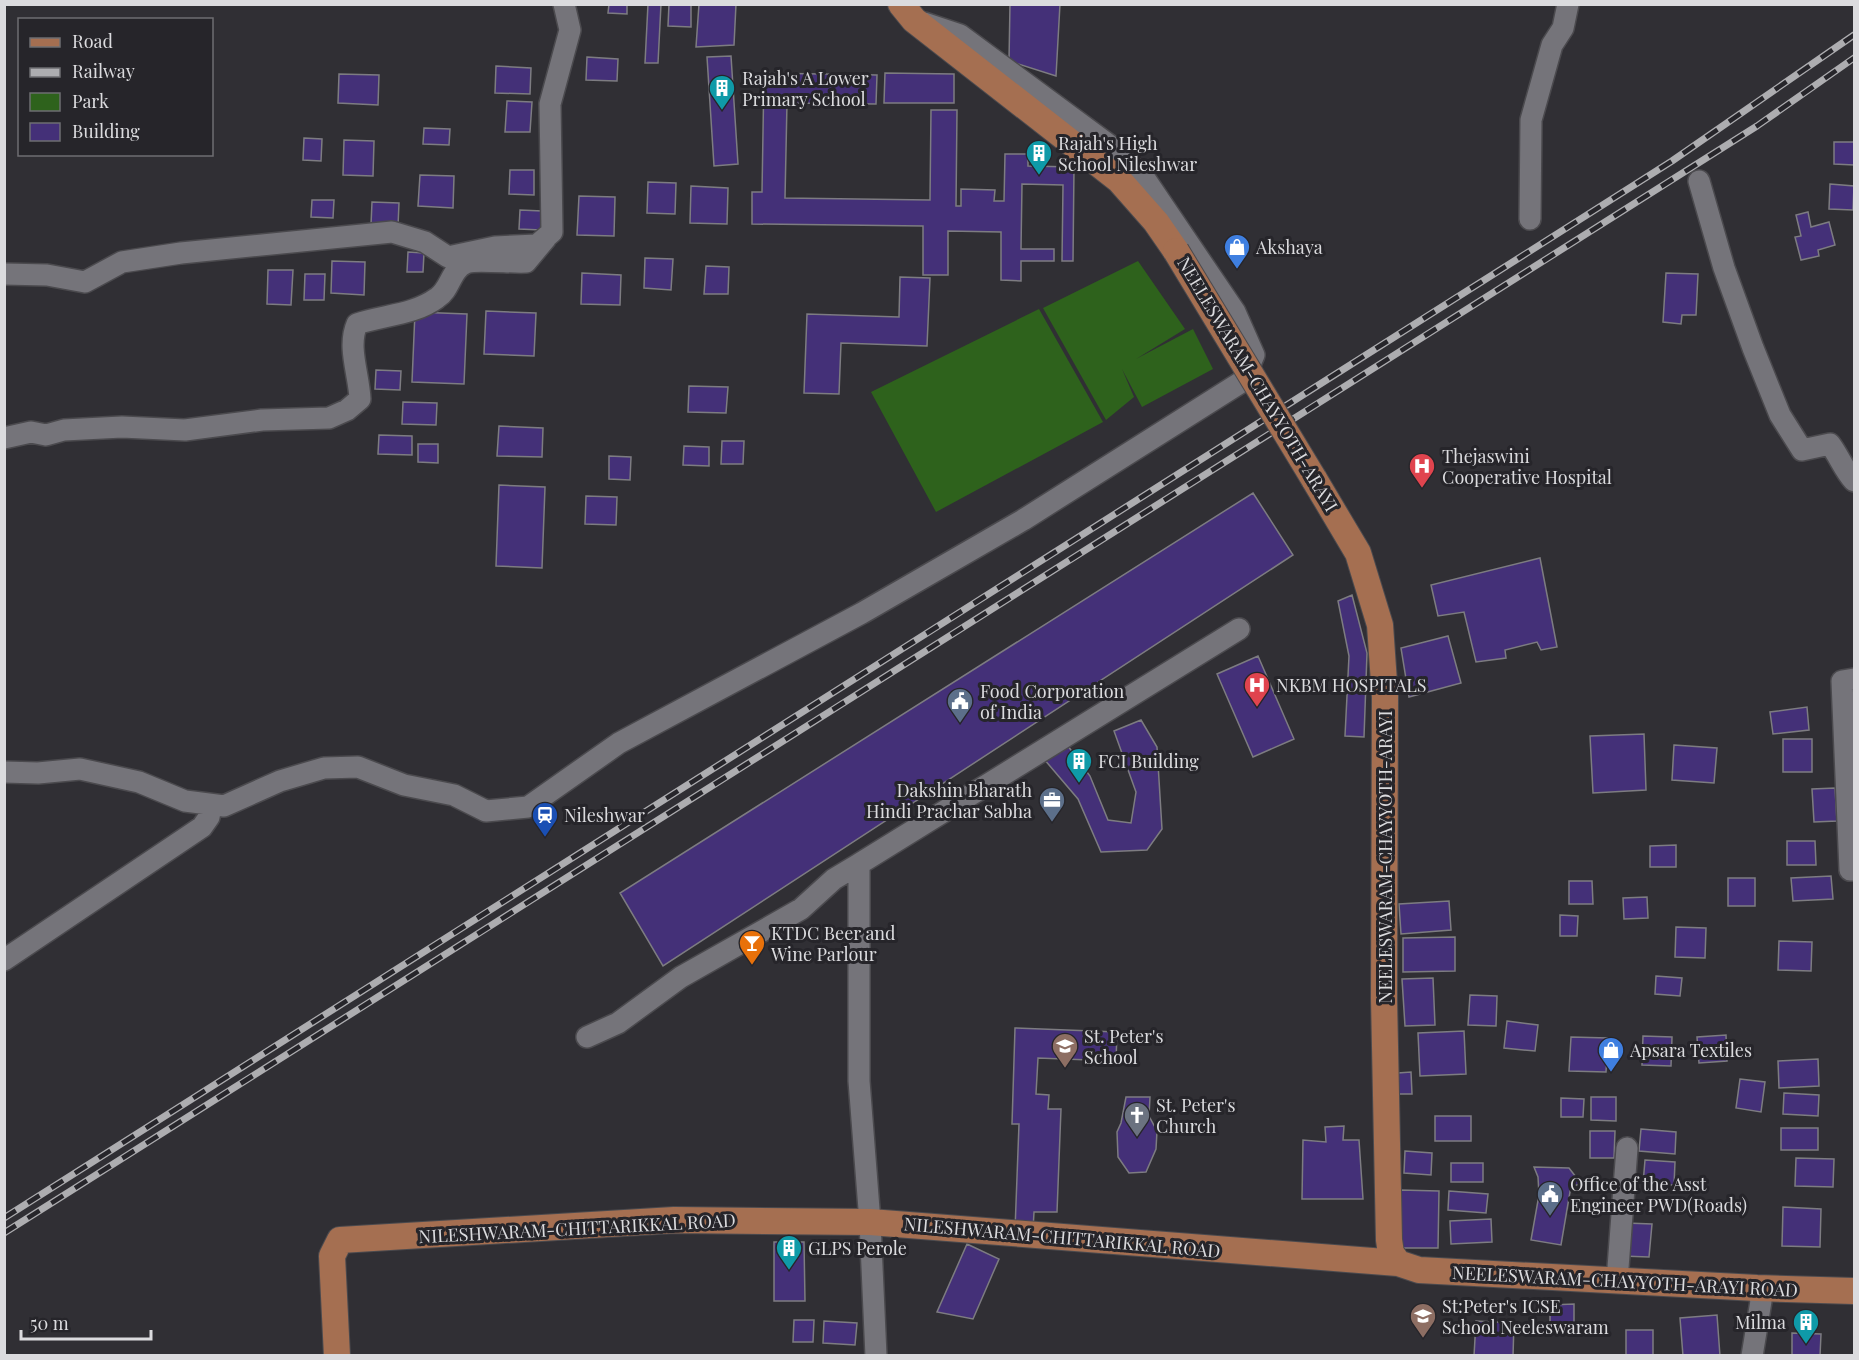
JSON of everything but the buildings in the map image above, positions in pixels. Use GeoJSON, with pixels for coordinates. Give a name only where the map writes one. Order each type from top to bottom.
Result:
{"type":"FeatureCollection","features":[{"type":"Feature","properties":{"kind":"main road","name":"NEELESWARAM-CHAYYOTH-ARAYI"},"geometry":{"type":"LineString","coordinates":[[908,12],[1119,180],[1176,251],[1358,553],[1380,626],[1385,697],[1384,998],[1389,1240],[1391,1253],[1398,1263]]}},
{"type":"Feature","properties":{"kind":"main road","name":"NILESHWARAM-CHITTARIKKAL ROAD"},"geometry":{"type":"LineString","coordinates":[[337,1356],[332,1256],[340,1240],[674,1220],[870,1222],[1398,1263]]}},
{"type":"Feature","properties":{"kind":"main road","name":"NEELESWARAM-CHAYYOTH-ARAYI ROAD"},"geometry":{"type":"LineString","coordinates":[[1398,1263],[1419,1270],[1854,1291]]}},
{"type":"Feature","properties":{"kind":"street"},"geometry":{"type":"LineString","coordinates":[[4,274],[47,275],[85,282],[122,262],[181,253],[255,248],[392,232],[425,242],[448,257],[495,247],[537,245],[552,232],[550,104],[570,30],[564,4]]}},
{"type":"Feature","properties":{"kind":"street"},"geometry":{"type":"LineString","coordinates":[[1530,219],[1531,120],[1552,45],[1563,28],[1568,4]]}},
{"type":"Feature","properties":{"kind":"street"},"geometry":{"type":"LineString","coordinates":[[4,772],[38,773],[80,769],[139,782],[185,801],[224,806],[280,781],[324,768],[358,767],[404,785],[454,795],[486,811],[528,807],[619,743],[862,613],[1013,526],[1243,381],[1254,356],[1235,312],[1145,179],[1109,145],[960,35],[908,12]]}},
{"type":"Feature","properties":{"kind":"street"},"geometry":{"type":"LineString","coordinates":[[1699,181],[1724,268],[1780,415],[1802,450],[1830,444],[1842,460],[1846,473],[1854,480]]}},
{"type":"Feature","properties":{"kind":"street"},"geometry":{"type":"LineString","coordinates":[[4,438],[31,432],[46,435],[64,430],[122,427],[185,430],[262,420],[329,418],[347,410],[360,399],[359,374],[351,337],[357,324],[409,311],[437,299],[449,286],[454,272],[466,262],[526,262],[539,250],[547,236]]}},
{"type":"Feature","properties":{"kind":"street"},"geometry":{"type":"LineString","coordinates":[[587,1037],[618,1023],[681,977],[801,909],[834,879],[1239,629]]}},
{"type":"Feature","properties":{"kind":"street"},"geometry":{"type":"LineString","coordinates":[[1854,679],[1842,681],[1850,870],[1854,870]]}},
{"type":"Feature","properties":{"kind":"street"},"geometry":{"type":"LineString","coordinates":[[4,960],[202,827],[209,817],[211,806]]}},
{"type":"Feature","properties":{"kind":"street"},"geometry":{"type":"LineString","coordinates":[[859,864],[859,1081],[870,1222],[876,1356]]}},
{"type":"Feature","properties":{"kind":"street"},"geometry":{"type":"LineString","coordinates":[[1617,1281],[1627,1148]]}},
{"type":"Feature","properties":{"kind":"street"},"geometry":{"type":"LineString","coordinates":[[1752,1356],[1761,1302],[1757,1288]]}},
{"type":"Feature","properties":{"kind":"green space"},"geometry":{"type":"Polygon","coordinates":[[[1138,261],[1185,329],[1136,359],[1193,329],[1213,369],[1142,407],[1122,369],[1134,397],[1106,420],[1043,308],[1138,261]]]}},
{"type":"Feature","properties":{"kind":"green space"},"geometry":{"type":"Polygon","coordinates":[[[1039,309],[1103,422],[936,512],[871,392],[1039,309]]]}},
{"type":"Feature","properties":{"kind":"railway"},"geometry":{"type":"LineString","coordinates":[[4,1218],[1672,161],[1854,35]]}},
{"type":"Feature","properties":{"kind":"railway"},"geometry":{"type":"LineString","coordinates":[[4,1233],[1757,126],[1854,58]]}},
{"type":"Feature","properties":{"kind":"place","name":"Rajah's A Lower Primary School"},"geometry":{"type":"Point","coordinates":[722,111]}},
{"type":"Feature","properties":{"kind":"place","name":"Rajah's High School Nileshwar"},"geometry":{"type":"Point","coordinates":[1039,176]}},
{"type":"Feature","properties":{"kind":"place","name":"Akshaya"},"geometry":{"type":"Point","coordinates":[1237,270]}},
{"type":"Feature","properties":{"kind":"place","name":"Thejaswini Cooperative Hospital"},"geometry":{"type":"Point","coordinates":[1422,489]}},
{"type":"Feature","properties":{"kind":"place","name":"NKBM HOSPITALS"},"geometry":{"type":"Point","coordinates":[1257,708]}},
{"type":"Feature","properties":{"kind":"place","name":"Food Corporation of India"},"geometry":{"type":"Point","coordinates":[960,724]}},
{"type":"Feature","properties":{"kind":"place","name":"FCI Building"},"geometry":{"type":"Point","coordinates":[1079,784]}},
{"type":"Feature","properties":{"kind":"place","name":"Dakshin Bharath Hindi Prachar Sabha"},"geometry":{"type":"Point","coordinates":[1052,823]}},
{"type":"Feature","properties":{"kind":"place","name":"Nileshwar"},"geometry":{"type":"Point","coordinates":[545,838]}},
{"type":"Feature","properties":{"kind":"place","name":"KTDC Beer and Wine Parlour"},"geometry":{"type":"Point","coordinates":[752,966]}},
{"type":"Feature","properties":{"kind":"place","name":"St. Peter's School"},"geometry":{"type":"Point","coordinates":[1065,1069]}},
{"type":"Feature","properties":{"kind":"place","name":"Apsara Textiles"},"geometry":{"type":"Point","coordinates":[1611,1073]}},
{"type":"Feature","properties":{"kind":"place","name":"St. Peter's Church"},"geometry":{"type":"Point","coordinates":[1137,1138]}},
{"type":"Feature","properties":{"kind":"place","name":"Office of the Asst Engineer PWD(Roads)"},"geometry":{"type":"Point","coordinates":[1550,1217]}},
{"type":"Feature","properties":{"kind":"place","name":"GLPS Perole"},"geometry":{"type":"Point","coordinates":[789,1271]}},
{"type":"Feature","properties":{"kind":"place","name":"St:Peter's ICSE School Neeleswaram"},"geometry":{"type":"Point","coordinates":[1423,1339]}},
{"type":"Feature","properties":{"kind":"place","name":"Milma"},"geometry":{"type":"Point","coordinates":[1806,1345]}}]}
